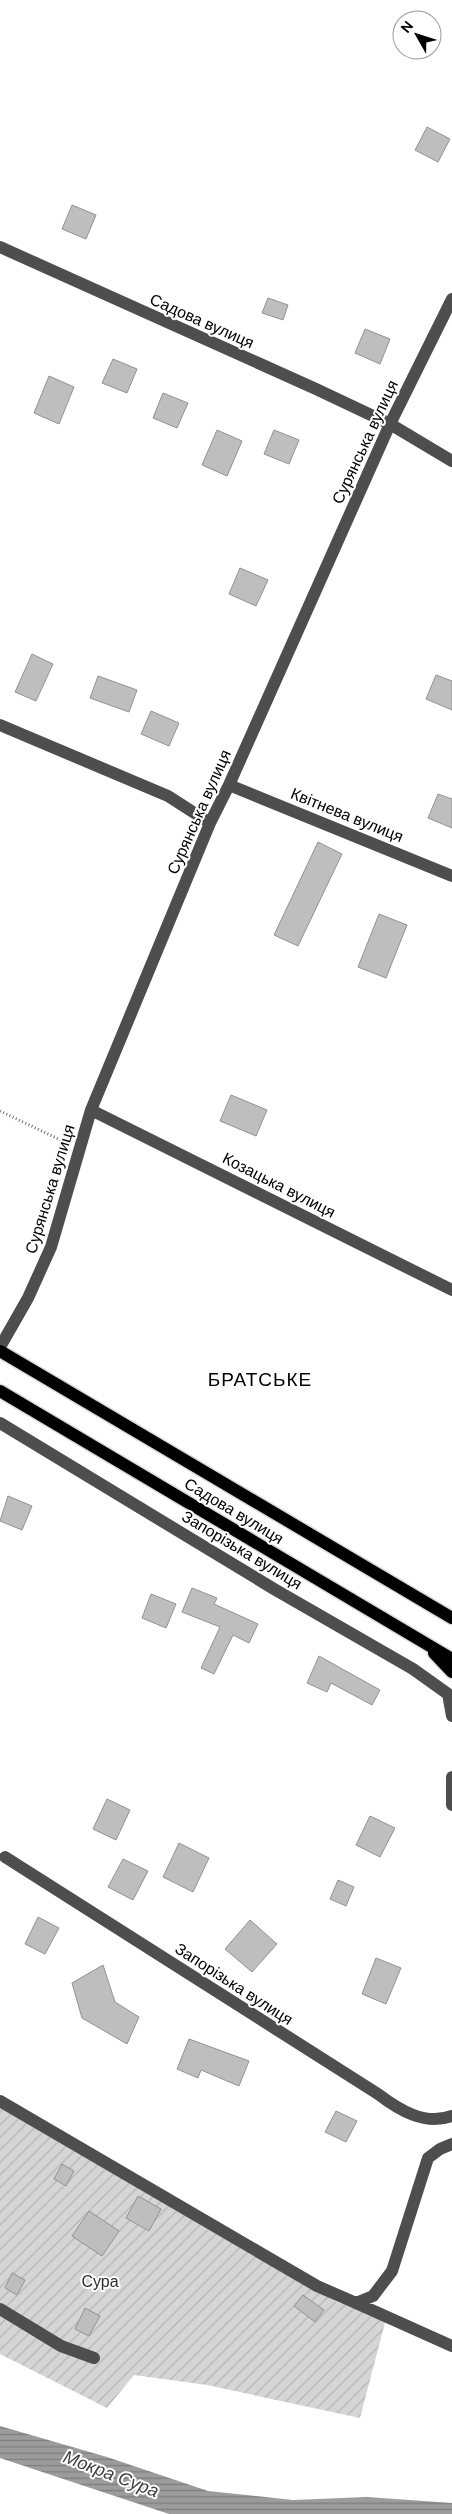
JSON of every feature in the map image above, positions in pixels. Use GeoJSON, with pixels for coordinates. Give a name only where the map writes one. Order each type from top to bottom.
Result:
{"type":"FeatureCollection","features":[{"type":"Feature","properties":{"kind":"main road","name":"Садова вулиця"},"geometry":{"type":"LineString","coordinates":[[0,1351],[452,1618]]}},
{"type":"Feature","properties":{"kind":"main road","name":"Садова вулиця"},"geometry":{"type":"LineString","coordinates":[[0,1391],[452,1659]]}},
{"type":"Feature","properties":{"kind":"main road"},"geometry":{"type":"LineString","coordinates":[[424,1642],[452,1672]]}},
{"type":"Feature","properties":{"kind":"street","name":"Садова вулиця"},"geometry":{"type":"LineString","coordinates":[[0,247],[390,424],[452,461]]}},
{"type":"Feature","properties":{"kind":"street","name":"Сурянська вулиця"},"geometry":{"type":"LineString","coordinates":[[0,1346],[28,1298],[52,1247],[91,1110],[210,823],[229,785],[390,424],[452,299]]}},
{"type":"Feature","properties":{"kind":"street"},"geometry":{"type":"LineString","coordinates":[[0,725],[168,796],[210,823]]}},
{"type":"Feature","properties":{"kind":"street","name":"Квітнева вулиця"},"geometry":{"type":"LineString","coordinates":[[229,785],[452,876]]}},
{"type":"Feature","properties":{"kind":"street","name":"Козацька вулиця"},"geometry":{"type":"LineString","coordinates":[[91,1110],[452,1290]]}},
{"type":"Feature","properties":{"kind":"street","name":"Запорізька вулиця"},"geometry":{"type":"LineString","coordinates":[[0,1423],[274,1589],[413,1669],[448,1694],[452,1716]]}},
{"type":"Feature","properties":{"kind":"street"},"geometry":{"type":"LineString","coordinates":[[452,1777],[452,1805]]}},
{"type":"Feature","properties":{"kind":"street","name":"Запорізька вулиця"},"geometry":{"type":"LineString","coordinates":[[5,1857],[378,2094],[398,2110],[422,2118],[452,2116]]}},
{"type":"Feature","properties":{"kind":"street"},"geometry":{"type":"LineString","coordinates":[[0,2101],[317,2286],[452,2346]]}},
{"type":"Feature","properties":{"kind":"street"},"geometry":{"type":"LineString","coordinates":[[356,2303],[373,2296],[392,2271],[428,2158],[440,2148],[452,2144]]}},
{"type":"Feature","properties":{"kind":"street"},"geometry":{"type":"LineString","coordinates":[[0,2309],[61,2346],[94,2358]]}},
{"type":"Feature","properties":{"kind":"path"},"geometry":{"type":"LineString","coordinates":[[0,1111],[80,1149]]}},
{"type":"Feature","properties":{"kind":"green space","name":"Сура"},"geometry":{"type":"Polygon","coordinates":[[[0,2106],[337,2302],[386,2319],[360,2418],[207,2385],[134,2375],[107,2408],[0,2354],[0,2106]]]}},
{"type":"Feature","properties":{"kind":"water","name":"Мокра Сура"},"geometry":{"type":"Polygon","coordinates":[[[0,2426],[107,2457],[208,2491],[293,2500],[367,2497],[452,2503],[452,2514],[169,2514],[0,2458],[0,2426]]]}},
{"type":"Feature","properties":{"kind":"building"},"geometry":{"type":"Polygon","coordinates":[[[427,127],[450,139],[438,162],[415,150],[427,127]]]}},
{"type":"Feature","properties":{"kind":"building"},"geometry":{"type":"Polygon","coordinates":[[[72,205],[96,215],[86,239],[62,229],[72,205]]]}},
{"type":"Feature","properties":{"kind":"building"},"geometry":{"type":"Polygon","coordinates":[[[268,298],[288,305],[283,320],[262,313],[268,298]]]}},
{"type":"Feature","properties":{"kind":"building"},"geometry":{"type":"Polygon","coordinates":[[[365,329],[390,339],[380,364],[355,353],[365,329]]]}},
{"type":"Feature","properties":{"kind":"building"},"geometry":{"type":"Polygon","coordinates":[[[113,359],[137,369],[127,393],[102,383],[113,359]]]}},
{"type":"Feature","properties":{"kind":"building"},"geometry":{"type":"Polygon","coordinates":[[[49,376],[74,387],[59,424],[34,413],[49,376]]]}},
{"type":"Feature","properties":{"kind":"building"},"geometry":{"type":"Polygon","coordinates":[[[163,393],[188,403],[177,428],[153,418],[163,393]]]}},
{"type":"Feature","properties":{"kind":"building"},"geometry":{"type":"Polygon","coordinates":[[[217,430],[242,441],[227,476],[202,465],[217,430]]]}},
{"type":"Feature","properties":{"kind":"building"},"geometry":{"type":"Polygon","coordinates":[[[274,430],[299,440],[289,464],[264,454],[274,430]]]}},
{"type":"Feature","properties":{"kind":"building"},"geometry":{"type":"Polygon","coordinates":[[[240,568],[268,580],[256,606],[229,594],[240,568]]]}},
{"type":"Feature","properties":{"kind":"building"},"geometry":{"type":"Polygon","coordinates":[[[32,654],[53,664],[36,701],[15,692],[32,654]]]}},
{"type":"Feature","properties":{"kind":"building"},"geometry":{"type":"Polygon","coordinates":[[[436,675],[452,681],[452,710],[426,699],[436,675]]]}},
{"type":"Feature","properties":{"kind":"building"},"geometry":{"type":"Polygon","coordinates":[[[98,676],[137,690],[129,712],[90,698],[98,676]]]}},
{"type":"Feature","properties":{"kind":"building"},"geometry":{"type":"Polygon","coordinates":[[[151,711],[179,723],[169,746],[141,734],[151,711]]]}},
{"type":"Feature","properties":{"kind":"building"},"geometry":{"type":"Polygon","coordinates":[[[438,794],[452,799],[452,828],[428,818],[438,794]]]}},
{"type":"Feature","properties":{"kind":"building"},"geometry":{"type":"Polygon","coordinates":[[[318,842],[342,854],[298,946],[274,935],[318,842]]]}},
{"type":"Feature","properties":{"kind":"building"},"geometry":{"type":"Polygon","coordinates":[[[379,914],[407,925],[386,978],[358,967],[379,914]]]}},
{"type":"Feature","properties":{"kind":"building"},"geometry":{"type":"Polygon","coordinates":[[[231,1095],[267,1110],[256,1136],[220,1121],[231,1095]]]}},
{"type":"Feature","properties":{"kind":"building"},"geometry":{"type":"Polygon","coordinates":[[[8,1496],[32,1506],[22,1530],[0,1521],[8,1496]]]}},
{"type":"Feature","properties":{"kind":"building"},"geometry":{"type":"Polygon","coordinates":[[[192,1588],[217,1598],[214,1604],[258,1624],[249,1643],[233,1635],[214,1674],[201,1668],[220,1627],[182,1612],[192,1588]]]}},
{"type":"Feature","properties":{"kind":"building"},"geometry":{"type":"Polygon","coordinates":[[[151,1594],[176,1604],[166,1628],[142,1618],[151,1594]]]}},
{"type":"Feature","properties":{"kind":"building"},"geometry":{"type":"Polygon","coordinates":[[[319,1656],[380,1690],[372,1705],[331,1683],[327,1692],[307,1683],[319,1656]]]}},
{"type":"Feature","properties":{"kind":"building"},"geometry":{"type":"Polygon","coordinates":[[[107,1799],[130,1810],[116,1840],[93,1829],[107,1799]]]}},
{"type":"Feature","properties":{"kind":"building"},"geometry":{"type":"Polygon","coordinates":[[[370,1816],[395,1828],[380,1857],[356,1845],[370,1816]]]}},
{"type":"Feature","properties":{"kind":"building"},"geometry":{"type":"Polygon","coordinates":[[[179,1843],[209,1858],[193,1892],[163,1877],[179,1843]]]}},
{"type":"Feature","properties":{"kind":"building"},"geometry":{"type":"Polygon","coordinates":[[[123,1859],[148,1871],[133,1900],[108,1887],[123,1859]]]}},
{"type":"Feature","properties":{"kind":"building"},"geometry":{"type":"Polygon","coordinates":[[[338,1880],[354,1887],[346,1906],[330,1899],[338,1880]]]}},
{"type":"Feature","properties":{"kind":"building"},"geometry":{"type":"Polygon","coordinates":[[[38,1917],[59,1928],[45,1954],[25,1944],[38,1917]]]}},
{"type":"Feature","properties":{"kind":"building"},"geometry":{"type":"Polygon","coordinates":[[[250,1920],[277,1944],[252,1972],[225,1949],[250,1920]]]}},
{"type":"Feature","properties":{"kind":"building"},"geometry":{"type":"Polygon","coordinates":[[[376,1958],[401,1968],[386,2004],[362,1994],[376,1958]]]}},
{"type":"Feature","properties":{"kind":"building"},"geometry":{"type":"Polygon","coordinates":[[[103,1965],[115,2002],[139,2017],[127,2044],[82,2018],[72,1983],[103,1965]]]}},
{"type":"Feature","properties":{"kind":"building"},"geometry":{"type":"Polygon","coordinates":[[[189,2039],[249,2061],[239,2086],[201,2070],[198,2078],[177,2069],[189,2039]]]}},
{"type":"Feature","properties":{"kind":"building"},"geometry":{"type":"Polygon","coordinates":[[[336,2111],[357,2121],[346,2142],[325,2132],[336,2111]]]}},
{"type":"Feature","properties":{"kind":"building"},"geometry":{"type":"Polygon","coordinates":[[[62,2164],[74,2171],[66,2186],[54,2179],[62,2164]]]}},
{"type":"Feature","properties":{"kind":"building"},"geometry":{"type":"Polygon","coordinates":[[[138,2196],[161,2209],[149,2231],[126,2218],[138,2196]]]}},
{"type":"Feature","properties":{"kind":"building"},"geometry":{"type":"Polygon","coordinates":[[[89,2211],[119,2231],[102,2256],[72,2236],[89,2211]]]}},
{"type":"Feature","properties":{"kind":"building"},"geometry":{"type":"Polygon","coordinates":[[[12,2273],[25,2280],[17,2295],[5,2288],[12,2273]]]}},
{"type":"Feature","properties":{"kind":"building"},"geometry":{"type":"Polygon","coordinates":[[[303,2295],[324,2310],[315,2322],[294,2306],[303,2295]]]}},
{"type":"Feature","properties":{"kind":"building"},"geometry":{"type":"Polygon","coordinates":[[[85,2308],[100,2316],[89,2336],[75,2329],[85,2308]]]}},
{"type":"Feature","properties":{"kind":"district","name":"БРАТСЬКЕ"},"geometry":{"type":"Point","coordinates":[260,1379]}}]}
